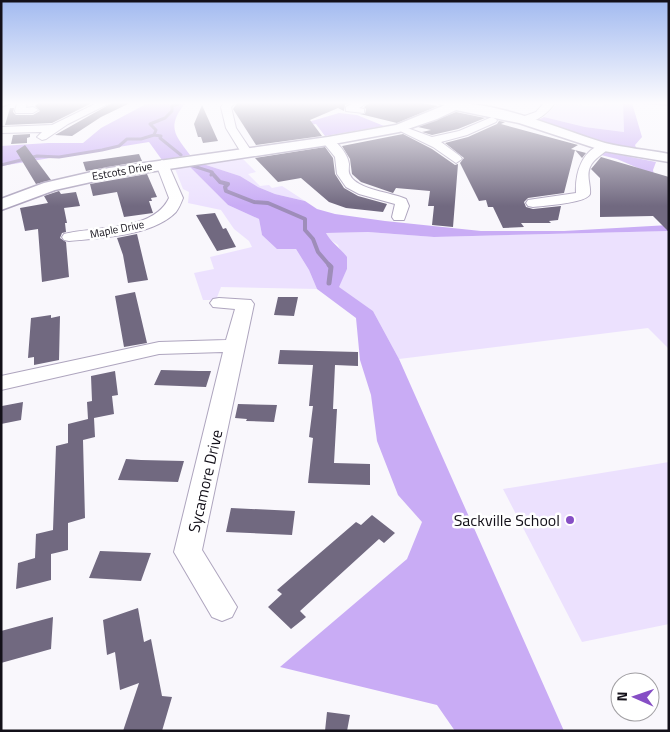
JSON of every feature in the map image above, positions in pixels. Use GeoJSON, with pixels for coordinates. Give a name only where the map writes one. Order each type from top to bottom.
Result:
{"type":"FeatureCollection","features":[{"type":"Feature","properties":{"kind":"street"},"geometry":{"type":"LineString","coordinates":[[237,137],[246,152]]}},
{"type":"Feature","properties":{"kind":"street","name":"Estcots Drive"},"geometry":{"type":"LineString","coordinates":[[1,205],[50,186],[109,173],[349,137]]}},
{"type":"Feature","properties":{"kind":"street"},"geometry":{"type":"LineString","coordinates":[[422,137],[450,152],[456,159]]}},
{"type":"Feature","properties":{"kind":"street"},"geometry":{"type":"LineString","coordinates":[[431,141],[446,137]]}},
{"type":"Feature","properties":{"kind":"street"},"geometry":{"type":"LineString","coordinates":[[574,137],[604,147],[669,158]]}},
{"type":"Feature","properties":{"kind":"street"},"geometry":{"type":"LineString","coordinates":[[328,141],[339,152],[342,161],[342,174],[346,180],[353,186],[367,192],[402,202],[399,217]]}},
{"type":"Feature","properties":{"kind":"street"},"geometry":{"type":"LineString","coordinates":[[533,203],[583,196],[581,178],[586,161],[604,147]]}},
{"type":"Feature","properties":{"kind":"street","name":"Maple Drive"},"geometry":{"type":"LineString","coordinates":[[69,237],[132,228],[153,221],[171,210],[176,198],[162,164]]}},
{"type":"Feature","properties":{"kind":"street","name":"Sycamore Drive"},"geometry":{"type":"LineString","coordinates":[[220,303],[246,304],[234,346],[188,552],[222,606]]}},
{"type":"Feature","properties":{"kind":"street"},"geometry":{"type":"LineString","coordinates":[[1,383],[159,348],[234,346]]}},
{"type":"Feature","properties":{"kind":"shaded area"},"geometry":{"type":"Polygon","coordinates":[[[90,137],[178,137],[190,155],[162,160],[149,142],[1,166],[1,146],[83,143],[90,137]]]}},
{"type":"Feature","properties":{"kind":"shaded area"},"geometry":{"type":"Polygon","coordinates":[[[585,137],[642,137],[635,145],[637,150],[606,144],[585,137]]]}},
{"type":"Feature","properties":{"kind":"shaded area"},"geometry":{"type":"Polygon","coordinates":[[[606,152],[656,162],[653,170],[654,175],[617,159],[601,155],[606,152]]]}},
{"type":"Feature","properties":{"kind":"shaded area"},"geometry":{"type":"Polygon","coordinates":[[[240,156],[256,172],[248,174],[260,186],[269,185],[272,188],[282,186],[305,201],[275,194],[258,187],[240,176],[197,162],[240,156]]]}},
{"type":"Feature","properties":{"kind":"shaded area"},"geometry":{"type":"Polygon","coordinates":[[[197,162],[240,176],[258,187],[275,194],[305,201],[317,209],[335,214],[385,221],[481,231],[564,231],[669,225],[669,231],[434,237],[368,232],[326,233],[347,257],[347,269],[339,287],[373,311],[399,359],[564,731],[455,731],[437,705],[280,667],[407,559],[422,522],[398,495],[377,441],[371,395],[360,360],[356,318],[317,289],[309,270],[296,249],[277,249],[262,235],[259,219],[228,205],[187,164],[197,162]]]}},
{"type":"Feature","properties":{"kind":"shaded area"},"geometry":{"type":"Polygon","coordinates":[[[187,164],[228,205],[259,219],[262,235],[296,249],[309,270],[317,289],[221,287],[216,300],[203,300],[194,273],[214,269],[210,257],[252,247],[249,241],[234,229],[221,210],[188,203],[189,192],[183,189],[174,166],[187,164]]]}},
{"type":"Feature","properties":{"kind":"shaded area"},"geometry":{"type":"Polygon","coordinates":[[[669,231],[669,349],[648,328],[399,359],[373,311],[338,287],[347,269],[338,245],[328,238],[326,233],[368,232],[434,237],[669,231]]]}},
{"type":"Feature","properties":{"kind":"shaded area"},"geometry":{"type":"Polygon","coordinates":[[[669,462],[669,624],[582,642],[503,489],[669,462]]]}},
{"type":"Feature","properties":{"kind":"building"},"geometry":{"type":"Polygon","coordinates":[[[13,137],[30,137],[27,138],[27,143],[11,144],[13,137]]]}},
{"type":"Feature","properties":{"kind":"building"},"geometry":{"type":"Polygon","coordinates":[[[201,137],[216,137],[218,141],[203,143],[201,137]]]}},
{"type":"Feature","properties":{"kind":"building"},"geometry":{"type":"Polygon","coordinates":[[[251,137],[313,137],[256,145],[251,137]]]}},
{"type":"Feature","properties":{"kind":"building"},"geometry":{"type":"Polygon","coordinates":[[[387,137],[409,137],[432,149],[455,165],[458,164],[453,227],[432,225],[434,206],[428,206],[430,191],[396,188],[393,193],[361,182],[352,174],[350,159],[342,146],[387,137]]]}},
{"type":"Feature","properties":{"kind":"building"},"geometry":{"type":"Polygon","coordinates":[[[467,137],[549,137],[578,145],[571,149],[575,150],[564,193],[528,198],[524,202],[526,207],[533,209],[561,206],[558,220],[549,221],[551,223],[521,223],[524,227],[503,228],[493,207],[488,207],[486,200],[479,201],[460,163],[464,158],[445,143],[467,137]]]}},
{"type":"Feature","properties":{"kind":"building"},"geometry":{"type":"Polygon","coordinates":[[[25,145],[51,180],[36,184],[16,151],[25,145]]]}},
{"type":"Feature","properties":{"kind":"building"},"geometry":{"type":"Polygon","coordinates":[[[325,147],[333,158],[335,174],[344,188],[358,196],[387,204],[383,212],[346,208],[329,202],[301,178],[278,182],[255,158],[325,147]]]}},
{"type":"Feature","properties":{"kind":"building"},"geometry":{"type":"Polygon","coordinates":[[[575,150],[586,153],[582,158],[575,150]]]}},
{"type":"Feature","properties":{"kind":"building"},"geometry":{"type":"Polygon","coordinates":[[[139,154],[142,161],[86,171],[83,162],[139,154]]]}},
{"type":"Feature","properties":{"kind":"building"},"geometry":{"type":"Polygon","coordinates":[[[601,157],[669,177],[669,232],[653,216],[600,217],[600,178],[591,169],[601,157]]]}},
{"type":"Feature","properties":{"kind":"building"},"geometry":{"type":"Polygon","coordinates":[[[147,174],[157,197],[151,198],[152,201],[149,201],[153,213],[124,217],[117,192],[93,196],[90,184],[147,174]]]}},
{"type":"Feature","properties":{"kind":"building"},"geometry":{"type":"Polygon","coordinates":[[[59,191],[61,194],[76,192],[80,206],[64,208],[67,223],[65,223],[66,232],[62,233],[60,238],[66,242],[69,277],[42,282],[38,229],[25,231],[20,208],[48,203],[44,196],[59,191]]]}},
{"type":"Feature","properties":{"kind":"building"},"geometry":{"type":"Polygon","coordinates":[[[215,213],[223,229],[226,228],[236,247],[217,251],[196,215],[215,213]]]}},
{"type":"Feature","properties":{"kind":"building"},"geometry":{"type":"Polygon","coordinates":[[[137,234],[148,280],[128,283],[123,255],[117,238],[137,234]]]}},
{"type":"Feature","properties":{"kind":"building"},"geometry":{"type":"Polygon","coordinates":[[[135,292],[147,343],[124,347],[115,296],[135,292]]]}},
{"type":"Feature","properties":{"kind":"building"},"geometry":{"type":"Polygon","coordinates":[[[278,297],[298,297],[294,316],[274,315],[278,297]]]}},
{"type":"Feature","properties":{"kind":"building"},"geometry":{"type":"Polygon","coordinates":[[[51,315],[51,318],[60,316],[59,360],[34,365],[34,357],[28,358],[31,318],[51,315]]]}},
{"type":"Feature","properties":{"kind":"building"},"geometry":{"type":"Polygon","coordinates":[[[280,350],[358,352],[358,366],[335,365],[333,409],[337,409],[334,463],[370,464],[370,485],[308,483],[313,438],[309,437],[313,406],[309,406],[313,365],[278,364],[280,350]]]}},
{"type":"Feature","properties":{"kind":"building"},"geometry":{"type":"Polygon","coordinates":[[[161,370],[211,371],[206,387],[154,385],[161,370]]]}},
{"type":"Feature","properties":{"kind":"building"},"geometry":{"type":"Polygon","coordinates":[[[115,371],[118,395],[112,396],[114,414],[94,418],[95,437],[83,440],[85,518],[68,523],[68,550],[51,554],[51,580],[16,589],[18,563],[35,558],[36,534],[53,530],[56,446],[68,443],[68,424],[88,419],[87,402],[92,401],[91,376],[115,371]]]}},
{"type":"Feature","properties":{"kind":"building"},"geometry":{"type":"Polygon","coordinates":[[[23,402],[21,420],[1,424],[2,406],[23,402]]]}},
{"type":"Feature","properties":{"kind":"building"},"geometry":{"type":"Polygon","coordinates":[[[238,404],[277,405],[274,422],[246,421],[247,419],[235,418],[238,404]]]}},
{"type":"Feature","properties":{"kind":"building"},"geometry":{"type":"Polygon","coordinates":[[[126,459],[184,461],[178,482],[118,480],[126,459]]]}},
{"type":"Feature","properties":{"kind":"building"},"geometry":{"type":"Polygon","coordinates":[[[231,508],[295,511],[292,535],[226,532],[231,508]]]}},
{"type":"Feature","properties":{"kind":"building"},"geometry":{"type":"Polygon","coordinates":[[[372,515],[395,533],[384,543],[379,539],[300,611],[306,617],[291,629],[268,607],[282,594],[277,590],[356,522],[361,525],[372,515]]]}},
{"type":"Feature","properties":{"kind":"building"},"geometry":{"type":"Polygon","coordinates":[[[100,551],[151,553],[141,581],[89,578],[100,551]]]}},
{"type":"Feature","properties":{"kind":"building"},"geometry":{"type":"Polygon","coordinates":[[[138,608],[144,642],[151,639],[162,696],[172,697],[162,731],[123,731],[139,683],[120,690],[115,652],[107,655],[103,620],[138,608]]]}},
{"type":"Feature","properties":{"kind":"building"},"geometry":{"type":"Polygon","coordinates":[[[53,617],[51,649],[1,663],[1,631],[53,617]]]}},
{"type":"Feature","properties":{"kind":"building"},"geometry":{"type":"Polygon","coordinates":[[[327,712],[350,715],[347,731],[325,731],[327,712]]]}},
{"type":"Feature","properties":{"kind":"waterway"},"geometry":{"type":"LineString","coordinates":[[1,165],[37,156],[59,157],[102,150],[119,146],[127,139],[147,137]]}},
{"type":"Feature","properties":{"kind":"waterway"},"geometry":{"type":"LineString","coordinates":[[160,137],[181,155]]}},
{"type":"Feature","properties":{"kind":"waterway"},"geometry":{"type":"LineString","coordinates":[[190,165],[212,172],[211,175]]}},
{"type":"Feature","properties":{"kind":"waterway"},"geometry":{"type":"LineString","coordinates":[[212,173],[220,182],[228,184],[225,187],[226,191],[254,202],[268,203],[305,219],[305,230],[313,239],[318,252],[330,266]]}},
{"type":"Feature","properties":{"kind":"waterway"},"geometry":{"type":"LineString","coordinates":[[329,283],[330,266]]}},
{"type":"Feature","properties":{"kind":"place","name":"Sackville School"},"geometry":{"type":"Point","coordinates":[570,520]}}]}
